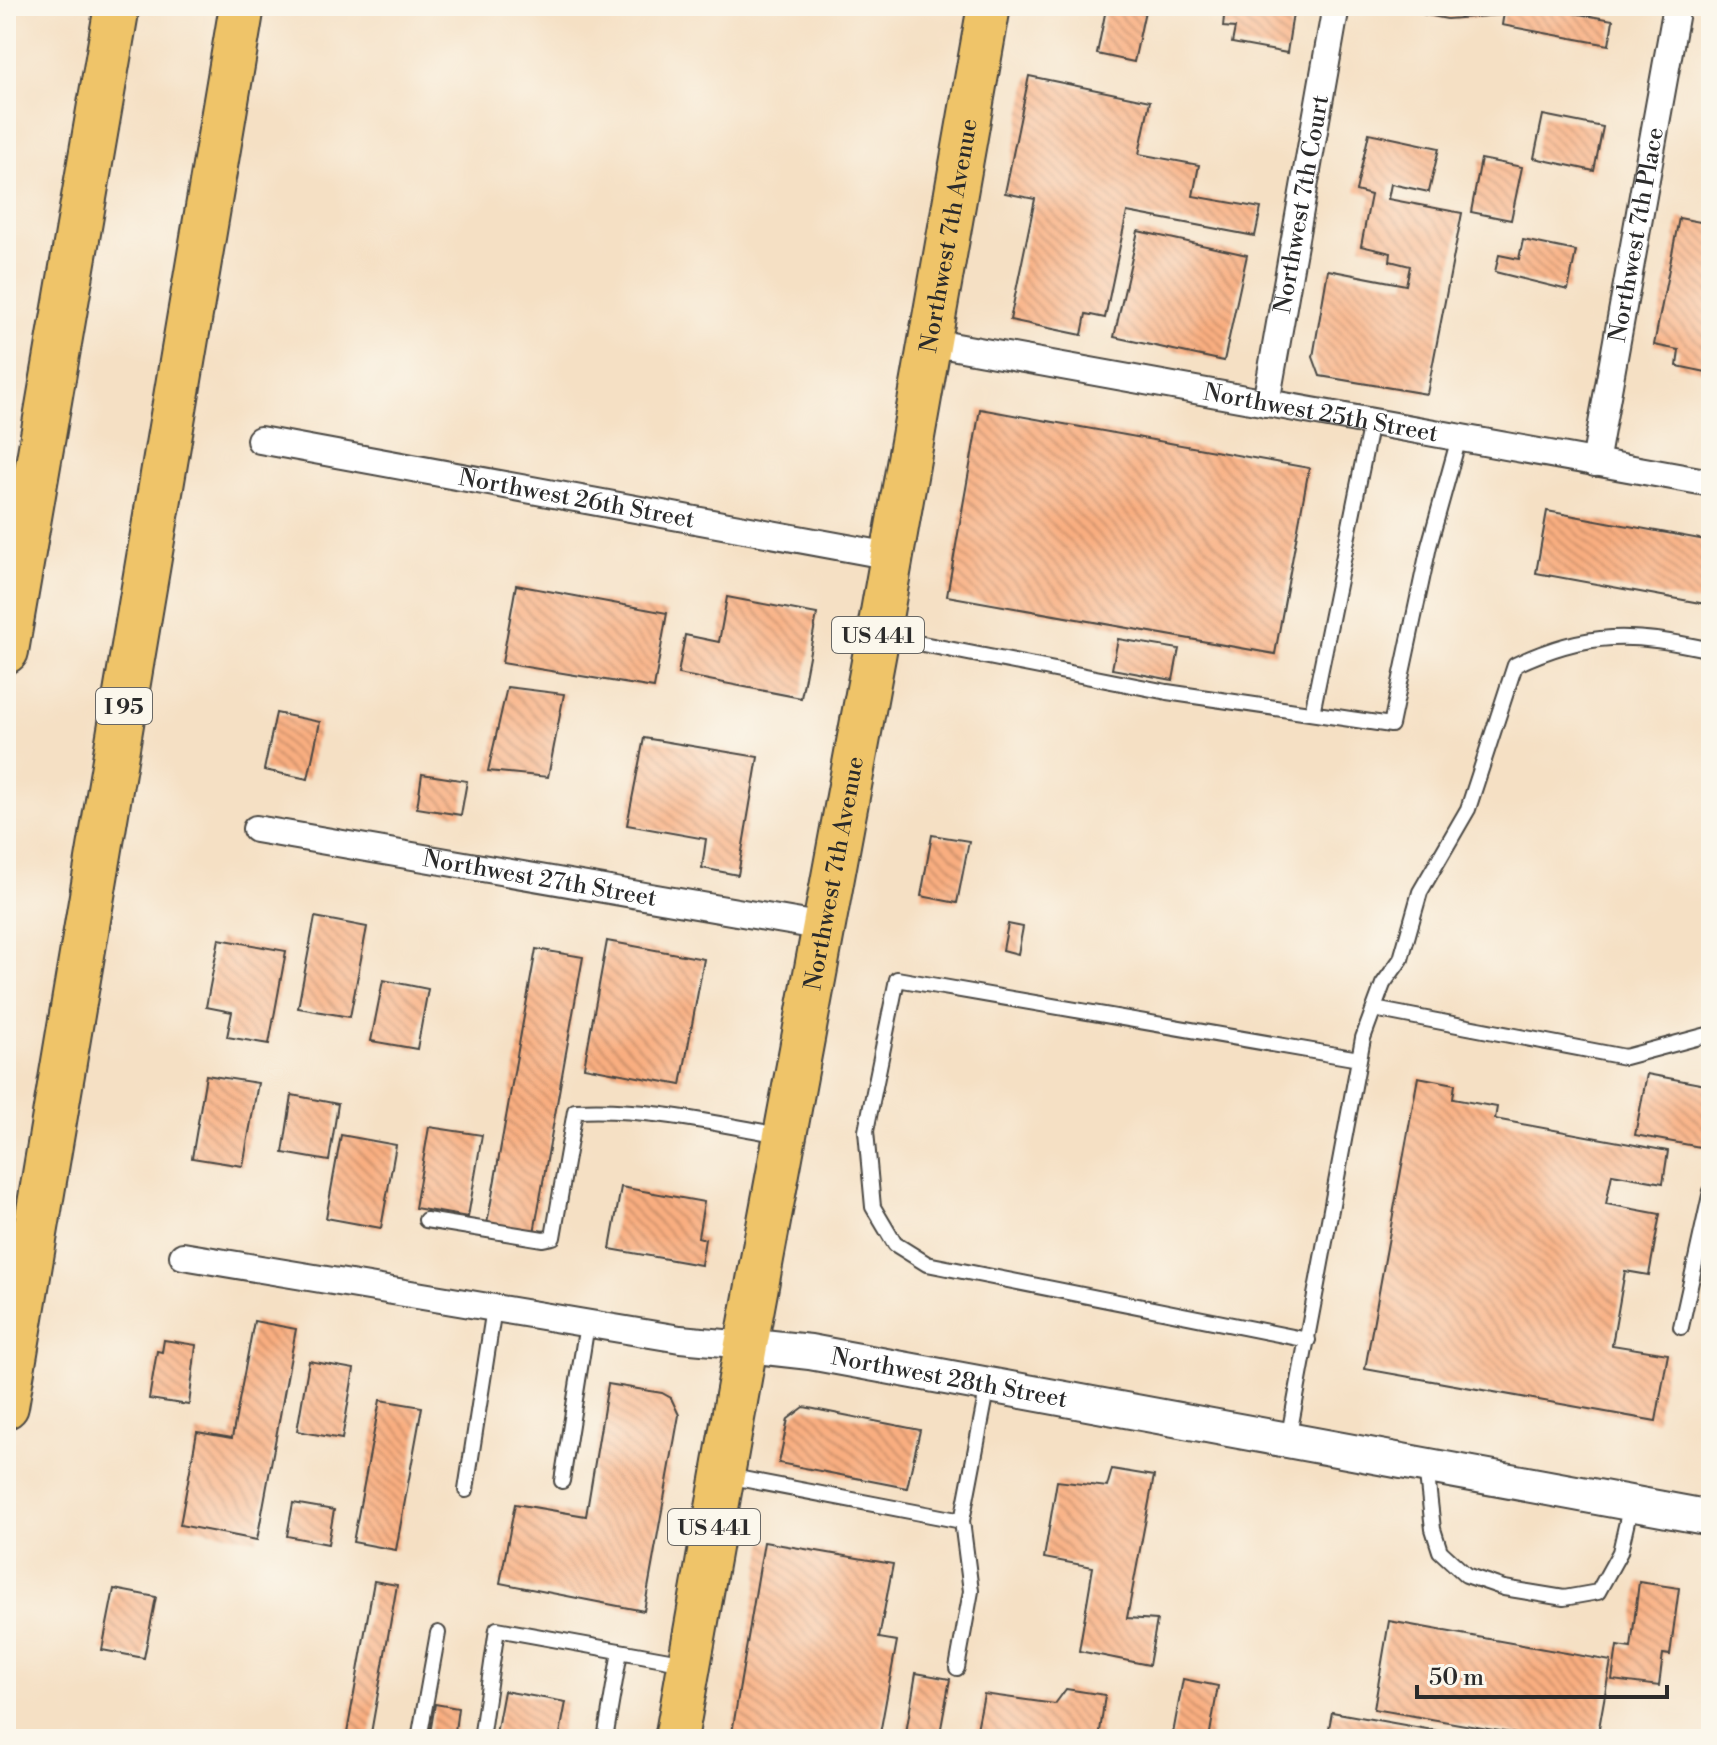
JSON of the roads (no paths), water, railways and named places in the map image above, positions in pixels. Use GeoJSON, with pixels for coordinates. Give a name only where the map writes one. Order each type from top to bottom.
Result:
{"type":"FeatureCollection","features":[{"type":"Feature","properties":{"kind":"highway"},"geometry":{"type":"LineString","coordinates":[[6,651],[117,6]]}},
{"type":"Feature","properties":{"kind":"highway","name":"I 95"},"geometry":{"type":"LineString","coordinates":[[6,1406],[242,6]]}},
{"type":"Feature","properties":{"kind":"main road","name":"Northwest 7th Avenue"},"geometry":{"type":"LineString","coordinates":[[676,1739],[878,635],[989,6]]}},
{"type":"Feature","properties":{"kind":"street","name":"Northwest 7th Court"},"geometry":{"type":"LineString","coordinates":[[1266,403],[1336,6]]}},
{"type":"Feature","properties":{"kind":"street","name":"Northwest 7th Place"},"geometry":{"type":"LineString","coordinates":[[1595,463],[1677,6]]}},
{"type":"Feature","properties":{"kind":"street","name":"Northwest 25th Street"},"geometry":{"type":"LineString","coordinates":[[929,342],[1711,483]]}},
{"type":"Feature","properties":{"kind":"street","name":"Northwest 26th Street"},"geometry":{"type":"LineString","coordinates":[[260,440],[891,556]]}},
{"type":"Feature","properties":{"kind":"street","name":"Northwest 27th Street"},"geometry":{"type":"LineString","coordinates":[[256,829],[824,927]]}},
{"type":"Feature","properties":{"kind":"street","name":"Northwest 28th Street"},"geometry":{"type":"LineString","coordinates":[[183,1256],[680,1339],[810,1352],[1711,1518]]}},
{"type":"Feature","properties":{"kind":"lane"},"geometry":{"type":"LineString","coordinates":[[1312,713],[1371,422]]}},
{"type":"Feature","properties":{"kind":"lane"},"geometry":{"type":"LineString","coordinates":[[878,635],[1167,692],[1391,725],[1429,546],[1459,438]]}},
{"type":"Feature","properties":{"kind":"lane"},"geometry":{"type":"LineString","coordinates":[[1288,1440],[1363,1038],[1383,984],[1401,959],[1420,892],[1468,809],[1515,665],[1544,651],[1605,637],[1659,639],[1711,650]]}},
{"type":"Feature","properties":{"kind":"lane"},"geometry":{"type":"LineString","coordinates":[[1308,1340],[927,1264],[895,1244],[873,1207],[866,1131],[897,979],[1359,1059]]}},
{"type":"Feature","properties":{"kind":"lane"},"geometry":{"type":"LineString","coordinates":[[1374,1009],[1625,1057],[1711,1034]]}},
{"type":"Feature","properties":{"kind":"lane"},"geometry":{"type":"LineString","coordinates":[[426,1220],[543,1239],[553,1237],[575,1111],[601,1109],[785,1135]]}},
{"type":"Feature","properties":{"kind":"lane"},"geometry":{"type":"LineString","coordinates":[[1681,1327],[1711,1191]]}},
{"type":"Feature","properties":{"kind":"lane"},"geometry":{"type":"LineString","coordinates":[[466,1490],[494,1308]]}},
{"type":"Feature","properties":{"kind":"lane"},"geometry":{"type":"LineString","coordinates":[[562,1481],[587,1324]]}},
{"type":"Feature","properties":{"kind":"lane"},"geometry":{"type":"LineString","coordinates":[[957,1668],[971,1591],[962,1521],[988,1385]]}},
{"type":"Feature","properties":{"kind":"lane"},"geometry":{"type":"LineString","coordinates":[[1426,1466],[1433,1529],[1440,1551],[1466,1575],[1504,1588],[1564,1598],[1598,1592],[1620,1552],[1631,1504]]}},
{"type":"Feature","properties":{"kind":"lane"},"geometry":{"type":"LineString","coordinates":[[723,1475],[962,1521]]}},
{"type":"Feature","properties":{"kind":"lane"},"geometry":{"type":"LineString","coordinates":[[481,1739],[497,1629],[690,1664]]}},
{"type":"Feature","properties":{"kind":"lane"},"geometry":{"type":"LineString","coordinates":[[419,1739],[438,1633]]}},
{"type":"Feature","properties":{"kind":"lane"},"geometry":{"type":"LineString","coordinates":[[605,1739],[620,1651]]}}]}
